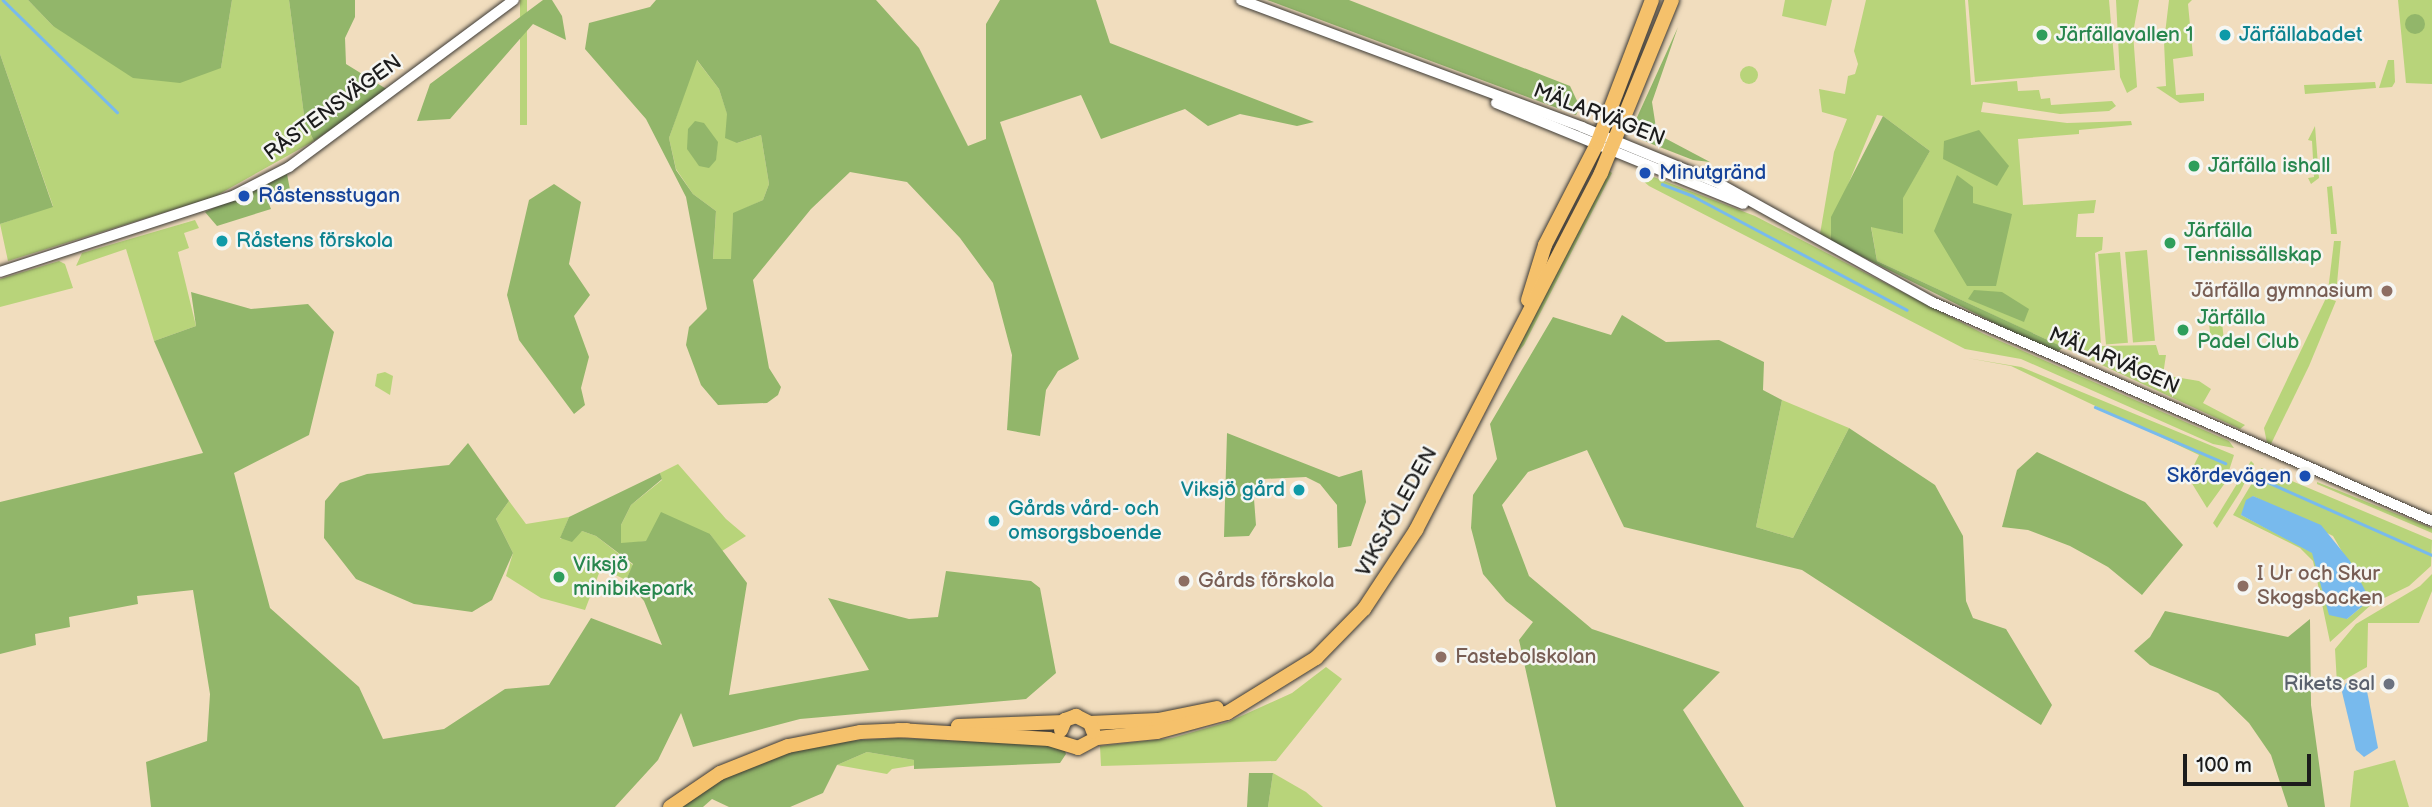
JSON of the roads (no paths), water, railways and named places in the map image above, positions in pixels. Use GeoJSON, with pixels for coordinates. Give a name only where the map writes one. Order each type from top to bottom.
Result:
{"type":"FeatureCollection","features":[{"type":"Feature","properties":{"kind":"main road","name":"VIKSJÖLEDEN"},"geometry":{"type":"LineString","coordinates":[[1517,335],[1545,245],[1599,139],[1652,0]]}},
{"type":"Feature","properties":{"kind":"main road","name":"VIKSJÖLEDEN"},"geometry":{"type":"LineString","coordinates":[[1088,744],[1097,738],[1199,723],[1242,703],[1316,658],[1364,609],[1416,530],[1614,146],[1672,0]]}},
{"type":"Feature","properties":{"kind":"main road","name":"VIKSJÖLEDEN"},"geometry":{"type":"LineString","coordinates":[[1090,723],[1158,720],[1242,703]]}},
{"type":"Feature","properties":{"kind":"main road"},"geometry":{"type":"LineString","coordinates":[[670,807],[720,773],[788,747],[860,732],[898,730],[1064,722],[1076,716],[1090,723],[1093,731],[1088,744],[1077,748],[1049,739],[898,730]]}},
{"type":"Feature","properties":{"kind":"main road"},"geometry":{"type":"LineString","coordinates":[[1064,722],[1061,735],[1065,744]]}},
{"type":"Feature","properties":{"kind":"street","name":"RÅSTENSVÄGEN"},"geometry":{"type":"LineString","coordinates":[[0,272],[235,195],[289,167],[514,0]]}},
{"type":"Feature","properties":{"kind":"street","name":"MÄLARVÄGEN"},"geometry":{"type":"LineString","coordinates":[[1241,0],[1599,139],[1786,224],[1944,307],[2432,521]]}},
{"type":"Feature","properties":{"kind":"water"},"geometry":{"type":"Polygon","coordinates":[[[2253,496],[2321,525],[2350,561],[2370,600],[2347,619],[2329,615],[2312,553],[2241,515],[2246,500],[2253,496]]]}},
{"type":"Feature","properties":{"kind":"water"},"geometry":{"type":"Polygon","coordinates":[[[2356,681],[2367,691],[2378,748],[2364,757],[2356,750],[2342,692],[2346,683],[2356,681]]]}},
{"type":"Feature","properties":{"kind":"waterway"},"geometry":{"type":"LineString","coordinates":[[3,0],[117,112]]}},
{"type":"Feature","properties":{"kind":"waterway"},"geometry":{"type":"LineString","coordinates":[[1662,184],[1693,196],[1907,310]]}},
{"type":"Feature","properties":{"kind":"waterway"},"geometry":{"type":"LineString","coordinates":[[2095,407],[2225,463]]}},
{"type":"Feature","properties":{"kind":"waterway"},"geometry":{"type":"LineString","coordinates":[[2263,480],[2432,555]]}},
{"type":"Feature","properties":{"kind":"place","name":"Järfällavallen 1"},"geometry":{"type":"Point","coordinates":[2042,35]}},
{"type":"Feature","properties":{"kind":"place","name":"Järfällabadet"},"geometry":{"type":"Point","coordinates":[2225,35]}},
{"type":"Feature","properties":{"kind":"place","name":"Järfälla ishall"},"geometry":{"type":"Point","coordinates":[2194,166]}},
{"type":"Feature","properties":{"kind":"place","name":"Minutgränd"},"geometry":{"type":"Point","coordinates":[1645,173]}},
{"type":"Feature","properties":{"kind":"place","name":"Råstensstugan"},"geometry":{"type":"Point","coordinates":[244,196]}},
{"type":"Feature","properties":{"kind":"place","name":"Råstens förskola"},"geometry":{"type":"Point","coordinates":[222,241]}},
{"type":"Feature","properties":{"kind":"place","name":"Järfälla Tennissällskap"},"geometry":{"type":"Point","coordinates":[2170,243]}},
{"type":"Feature","properties":{"kind":"place","name":"Järfälla gymnasium"},"geometry":{"type":"Point","coordinates":[2387,291]}},
{"type":"Feature","properties":{"kind":"place","name":"Järfälla Padel Club"},"geometry":{"type":"Point","coordinates":[2183,330]}},
{"type":"Feature","properties":{"kind":"place","name":"Skördevägen"},"geometry":{"type":"Point","coordinates":[2305,476]}},
{"type":"Feature","properties":{"kind":"place","name":"Viksjö gård"},"geometry":{"type":"Point","coordinates":[1299,490]}},
{"type":"Feature","properties":{"kind":"place","name":"Gårds vård- och omsorgsboende"},"geometry":{"type":"Point","coordinates":[994,521]}},
{"type":"Feature","properties":{"kind":"place","name":"Viksjö minibikepark"},"geometry":{"type":"Point","coordinates":[559,577]}},
{"type":"Feature","properties":{"kind":"place","name":"Gårds förskola"},"geometry":{"type":"Point","coordinates":[1184,581]}},
{"type":"Feature","properties":{"kind":"place","name":"I Ur och Skur Skogsbacken"},"geometry":{"type":"Point","coordinates":[2243,586]}},
{"type":"Feature","properties":{"kind":"place","name":"Fastebolskolan"},"geometry":{"type":"Point","coordinates":[1441,657]}},
{"type":"Feature","properties":{"kind":"place","name":"Rikets sal"},"geometry":{"type":"Point","coordinates":[2389,684]}}]}
